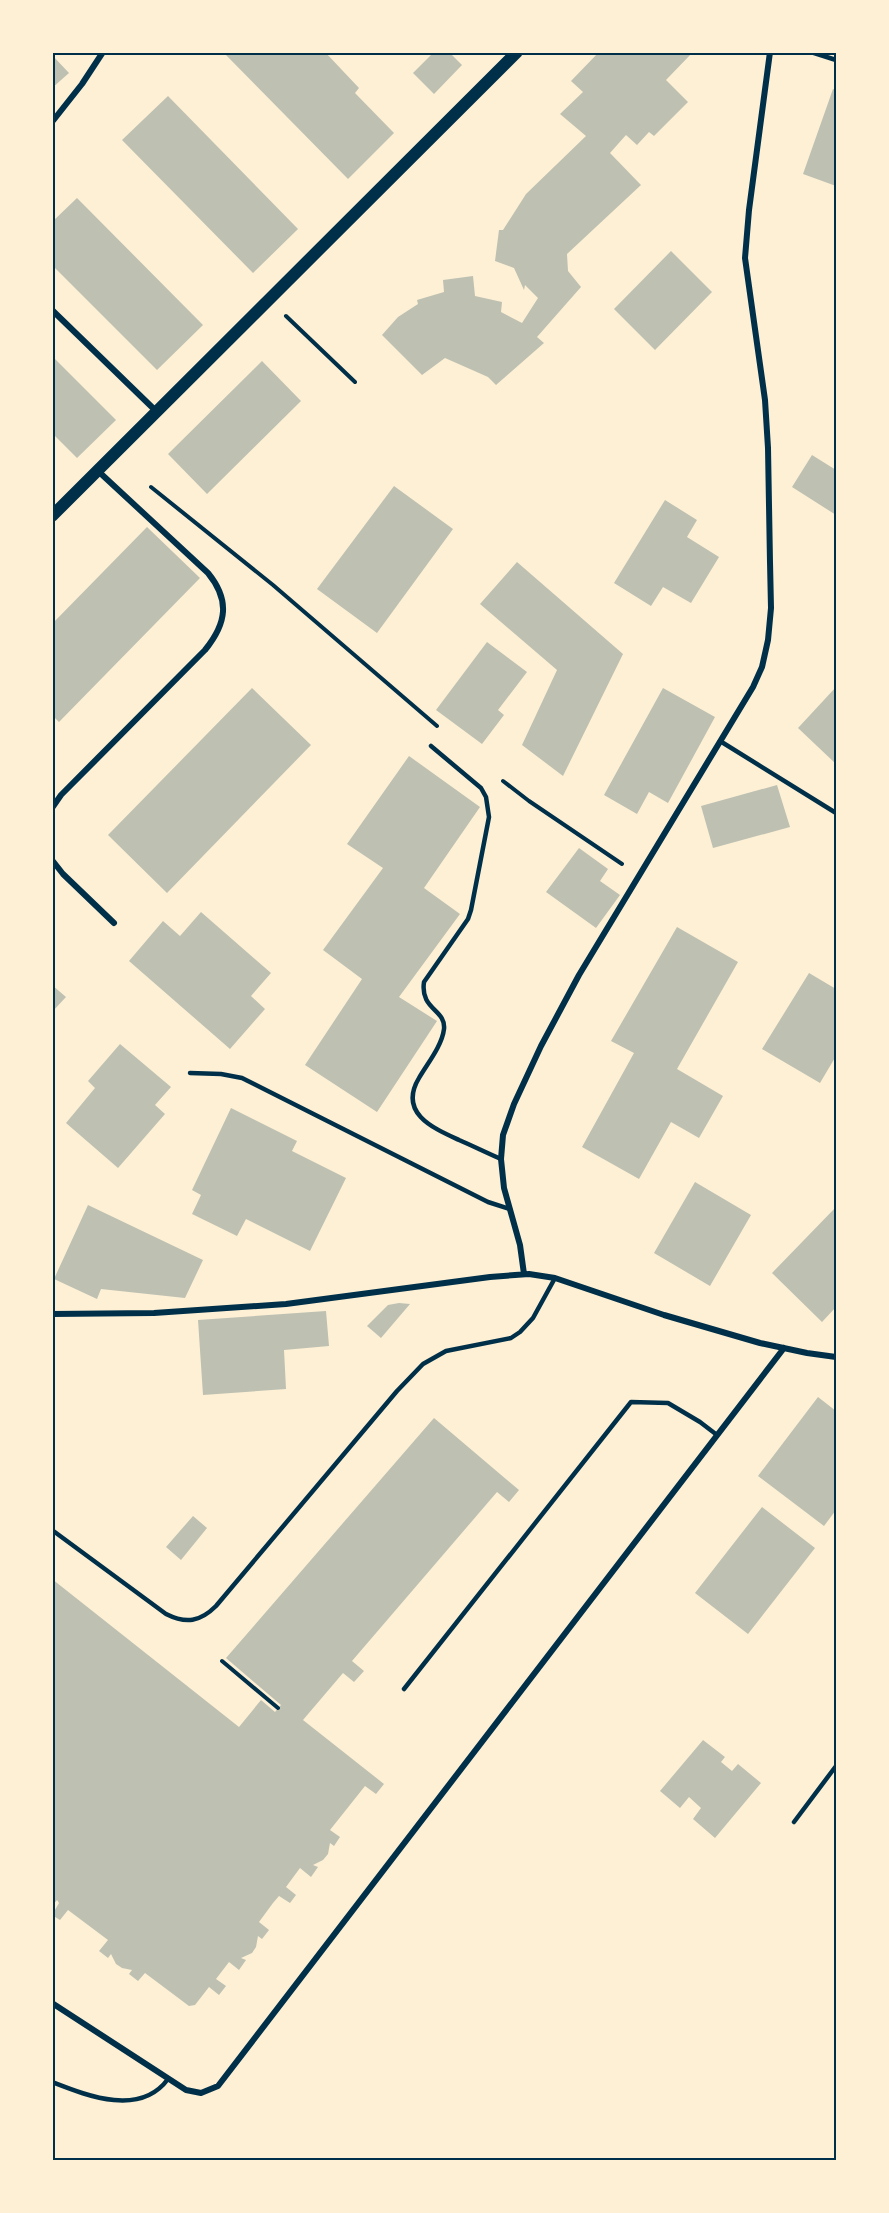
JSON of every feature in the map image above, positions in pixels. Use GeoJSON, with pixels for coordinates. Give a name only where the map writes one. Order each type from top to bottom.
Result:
{"type":"FeatureCollection","features":[{"type":"Feature","properties":{"kind":"main road"},"geometry":{"type":"LineString","coordinates":[[52,516],[517,52]]}},
{"type":"Feature","properties":{"kind":"street"},"geometry":{"type":"LineString","coordinates":[[52,122],[82,84],[103,52]]}},
{"type":"Feature","properties":{"kind":"street"},"geometry":{"type":"LineString","coordinates":[[524,1274],[520,1245],[504,1188],[501,1159],[503,1135],[507,1122],[541,1046],[579,975],[753,687],[762,667],[768,640],[771,608],[768,448],[765,400],[745,258],[749,210],[770,52]]}},
{"type":"Feature","properties":{"kind":"street"},"geometry":{"type":"LineString","coordinates":[[52,310],[157,412]]}},
{"type":"Feature","properties":{"kind":"street"},"geometry":{"type":"LineString","coordinates":[[52,808],[61,795],[205,650],[216,635],[224,617],[223,598],[208,573],[98,471]]}},
{"type":"Feature","properties":{"kind":"street"},"geometry":{"type":"LineString","coordinates":[[52,860],[63,874],[114,923]]}},
{"type":"Feature","properties":{"kind":"street"},"geometry":{"type":"LineString","coordinates":[[52,1314],[154,1313],[286,1304],[524,1274],[555,1278],[664,1315],[784,1348],[837,1357]]}},
{"type":"Feature","properties":{"kind":"street"},"geometry":{"type":"LineString","coordinates":[[52,2003],[168,2079],[196,2093],[209,2091],[221,2082],[784,1348]]}},
{"type":"Feature","properties":{"kind":"lane"},"geometry":{"type":"LineString","coordinates":[[811,52],[837,60]]}},
{"type":"Feature","properties":{"kind":"lane"},"geometry":{"type":"LineString","coordinates":[[720,741],[837,813]]}},
{"type":"Feature","properties":{"kind":"lane"},"geometry":{"type":"LineString","coordinates":[[431,746],[480,788],[486,796],[489,817],[468,918],[424,982],[425,999],[441,1017],[444,1032],[415,1084],[413,1102],[415,1110],[427,1124],[501,1159]]}},
{"type":"Feature","properties":{"kind":"lane"},"geometry":{"type":"LineString","coordinates":[[189,1073],[221,1074],[242,1078],[488,1203],[510,1209]]}},
{"type":"Feature","properties":{"kind":"lane"},"geometry":{"type":"LineString","coordinates":[[52,1530],[166,1614],[182,1620],[198,1620],[216,1606],[397,1391],[423,1364],[446,1351],[515,1336],[533,1318],[555,1278]]}},
{"type":"Feature","properties":{"kind":"lane"},"geometry":{"type":"LineString","coordinates":[[404,1689],[631,1402],[668,1403],[717,1435]]}},
{"type":"Feature","properties":{"kind":"lane"},"geometry":{"type":"LineString","coordinates":[[794,1822],[837,1766]]}},
{"type":"Feature","properties":{"kind":"lane"},"geometry":{"type":"LineString","coordinates":[[52,2082],[99,2098],[126,2100],[149,2096],[163,2086],[168,2079]]}},
{"type":"Feature","properties":{"kind":"path"},"geometry":{"type":"LineString","coordinates":[[280,310],[355,382]]}},
{"type":"Feature","properties":{"kind":"path"},"geometry":{"type":"LineString","coordinates":[[148,485],[273,585],[441,729]]}},
{"type":"Feature","properties":{"kind":"path"},"geometry":{"type":"LineString","coordinates":[[501,779],[543,811],[639,875]]}},
{"type":"Feature","properties":{"kind":"path"},"geometry":{"type":"LineString","coordinates":[[222,1661],[278,1708]]}},
{"type":"Feature","properties":{"kind":"building"},"geometry":{"type":"Polygon","coordinates":[[[223,52],[325,52],[359,88],[355,93],[394,133],[348,179],[223,52]]]}},
{"type":"Feature","properties":{"kind":"building"},"geometry":{"type":"Polygon","coordinates":[[[434,52],[449,52],[462,65],[434,94],[413,73],[434,52]]]}},
{"type":"Feature","properties":{"kind":"building"},"geometry":{"type":"Polygon","coordinates":[[[599,52],[693,52],[666,80],[688,102],[654,136],[649,132],[637,145],[626,135],[610,153],[641,185],[567,254],[568,271],[581,287],[537,337],[544,343],[496,385],[488,377],[445,358],[422,375],[382,335],[398,317],[418,304],[417,300],[444,292],[443,280],[473,276],[475,296],[502,302],[501,312],[522,323],[538,298],[525,285],[524,290],[514,268],[495,261],[499,230],[503,230],[526,194],[586,136],[560,114],[583,92],[571,81],[599,52]]]}},
{"type":"Feature","properties":{"kind":"building"},"geometry":{"type":"Polygon","coordinates":[[[52,55],[69,73],[52,88],[52,55]]]}},
{"type":"Feature","properties":{"kind":"building"},"geometry":{"type":"Polygon","coordinates":[[[833,89],[836,90],[836,186],[803,174],[833,89]]]}},
{"type":"Feature","properties":{"kind":"building"},"geometry":{"type":"Polygon","coordinates":[[[168,96],[298,229],[253,273],[122,140],[168,96]]]}},
{"type":"Feature","properties":{"kind":"building"},"geometry":{"type":"Polygon","coordinates":[[[77,198],[203,325],[157,370],[52,265],[52,222],[77,198]]]}},
{"type":"Feature","properties":{"kind":"building"},"geometry":{"type":"Polygon","coordinates":[[[671,251],[712,292],[655,350],[614,309],[671,251]]]}},
{"type":"Feature","properties":{"kind":"building"},"geometry":{"type":"Polygon","coordinates":[[[52,356],[116,420],[77,458],[52,433],[52,356]]]}},
{"type":"Feature","properties":{"kind":"building"},"geometry":{"type":"Polygon","coordinates":[[[262,361],[301,401],[207,494],[168,454],[262,361]]]}},
{"type":"Feature","properties":{"kind":"building"},"geometry":{"type":"Polygon","coordinates":[[[812,455],[836,470],[836,515],[792,487],[812,455]]]}},
{"type":"Feature","properties":{"kind":"building"},"geometry":{"type":"Polygon","coordinates":[[[394,486],[453,529],[377,633],[317,589],[394,486]]]}},
{"type":"Feature","properties":{"kind":"building"},"geometry":{"type":"Polygon","coordinates":[[[665,500],[697,520],[687,537],[719,557],[691,603],[663,587],[651,606],[614,583],[665,500]]]}},
{"type":"Feature","properties":{"kind":"building"},"geometry":{"type":"Polygon","coordinates":[[[147,527],[200,578],[59,722],[52,715],[52,624],[147,527]]]}},
{"type":"Feature","properties":{"kind":"building"},"geometry":{"type":"Polygon","coordinates":[[[517,562],[623,654],[563,776],[522,745],[557,670],[480,604],[517,562]]]}},
{"type":"Feature","properties":{"kind":"building"},"geometry":{"type":"Polygon","coordinates":[[[487,642],[527,672],[498,710],[504,715],[482,744],[436,710],[487,642]]]}},
{"type":"Feature","properties":{"kind":"building"},"geometry":{"type":"Polygon","coordinates":[[[836,687],[836,764],[798,728],[836,687]]]}},
{"type":"Feature","properties":{"kind":"building"},"geometry":{"type":"Polygon","coordinates":[[[252,688],[311,745],[167,893],[108,835],[252,688]]]}},
{"type":"Feature","properties":{"kind":"building"},"geometry":{"type":"Polygon","coordinates":[[[663,688],[715,717],[668,803],[649,792],[637,814],[604,795],[663,688]]]}},
{"type":"Feature","properties":{"kind":"building"},"geometry":{"type":"Polygon","coordinates":[[[409,756],[480,807],[424,888],[460,914],[399,997],[437,1021],[377,1112],[305,1065],[362,979],[323,950],[383,868],[347,844],[409,756]]]}},
{"type":"Feature","properties":{"kind":"building"},"geometry":{"type":"Polygon","coordinates":[[[777,785],[790,827],[713,848],[701,806],[777,785]]]}},
{"type":"Feature","properties":{"kind":"building"},"geometry":{"type":"Polygon","coordinates":[[[579,848],[608,869],[600,881],[620,895],[596,928],[546,892],[579,848]]]}},
{"type":"Feature","properties":{"kind":"building"},"geometry":{"type":"Polygon","coordinates":[[[201,912],[271,973],[251,996],[265,1009],[230,1049],[129,961],[163,921],[180,936],[201,912]]]}},
{"type":"Feature","properties":{"kind":"building"},"geometry":{"type":"Polygon","coordinates":[[[677,927],[738,962],[677,1069],[723,1096],[699,1138],[671,1122],[639,1179],[582,1147],[634,1053],[611,1041],[677,927]]]}},
{"type":"Feature","properties":{"kind":"building"},"geometry":{"type":"Polygon","coordinates":[[[809,973],[836,989],[836,1056],[820,1083],[762,1049],[809,973]]]}},
{"type":"Feature","properties":{"kind":"building"},"geometry":{"type":"Polygon","coordinates":[[[52,985],[66,997],[52,1012],[52,985]]]}},
{"type":"Feature","properties":{"kind":"building"},"geometry":{"type":"Polygon","coordinates":[[[120,1044],[171,1087],[155,1105],[165,1114],[118,1168],[66,1123],[95,1088],[88,1081],[120,1044]]]}},
{"type":"Feature","properties":{"kind":"building"},"geometry":{"type":"Polygon","coordinates":[[[231,1108],[297,1141],[292,1151],[346,1178],[310,1251],[246,1219],[237,1236],[192,1214],[201,1195],[192,1190],[231,1108]]]}},
{"type":"Feature","properties":{"kind":"building"},"geometry":{"type":"Polygon","coordinates":[[[695,1182],[751,1215],[710,1286],[654,1253],[695,1182]]]}},
{"type":"Feature","properties":{"kind":"building"},"geometry":{"type":"Polygon","coordinates":[[[88,1205],[203,1260],[185,1298],[101,1289],[97,1299],[54,1279],[88,1205]]]}},
{"type":"Feature","properties":{"kind":"building"},"geometry":{"type":"Polygon","coordinates":[[[836,1207],[836,1307],[822,1322],[772,1273],[836,1207]]]}},
{"type":"Feature","properties":{"kind":"building"},"geometry":{"type":"Polygon","coordinates":[[[410,1304],[381,1338],[367,1326],[388,1305],[410,1304]]]}},
{"type":"Feature","properties":{"kind":"building"},"geometry":{"type":"Polygon","coordinates":[[[326,1311],[329,1346],[284,1350],[286,1389],[203,1395],[198,1320],[326,1311]]]}},
{"type":"Feature","properties":{"kind":"building"},"geometry":{"type":"Polygon","coordinates":[[[818,1397],[836,1411],[836,1510],[824,1526],[758,1476],[818,1397]]]}},
{"type":"Feature","properties":{"kind":"building"},"geometry":{"type":"Polygon","coordinates":[[[434,1418],[519,1490],[509,1502],[497,1492],[352,1661],[364,1671],[354,1682],[343,1673],[303,1720],[384,1784],[376,1794],[365,1786],[330,1830],[340,1837],[334,1846],[330,1843],[328,1854],[323,1860],[313,1865],[318,1867],[311,1877],[300,1868],[286,1887],[296,1895],[290,1903],[279,1896],[273,1903],[259,1922],[269,1930],[262,1939],[258,1936],[252,1953],[241,1958],[246,1960],[239,1970],[229,1962],[216,1979],[226,1986],[219,1995],[209,1987],[195,2005],[189,2006],[145,1973],[138,1981],[129,1974],[132,1970],[116,1964],[111,1954],[108,1958],[99,1951],[108,1940],[68,1910],[60,1920],[52,1915],[59,1903],[57,1900],[52,1906],[52,1579],[239,1727],[261,1700],[275,1712],[281,1705],[226,1658],[434,1418]]]}},
{"type":"Feature","properties":{"kind":"building"},"geometry":{"type":"Polygon","coordinates":[[[762,1507],[815,1548],[748,1634],[695,1593],[762,1507]]]}},
{"type":"Feature","properties":{"kind":"building"},"geometry":{"type":"Polygon","coordinates":[[[193,1516],[207,1528],[181,1560],[166,1547],[193,1516]]]}},
{"type":"Feature","properties":{"kind":"building"},"geometry":{"type":"Polygon","coordinates":[[[703,1740],[725,1757],[721,1762],[732,1771],[738,1764],[761,1783],[715,1838],[693,1819],[701,1808],[689,1797],[680,1808],[660,1791],[703,1740]]]}}]}
